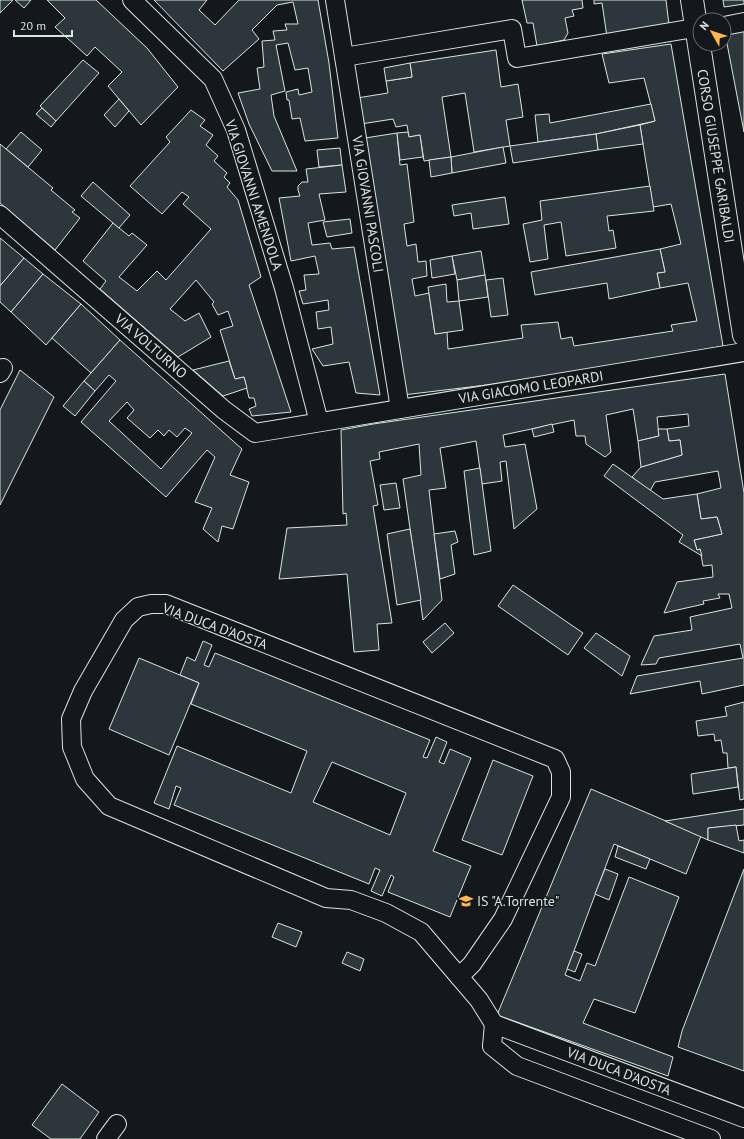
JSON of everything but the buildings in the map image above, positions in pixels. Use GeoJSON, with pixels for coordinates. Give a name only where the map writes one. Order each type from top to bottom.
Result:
{"type":"FeatureCollection","features":[{"type":"Feature","properties":{"kind":"street","name":"VIA GIOVANNI AMENDOLA"},"geometry":{"type":"LineString","coordinates":[[132,0],[213,79],[236,130],[284,288],[319,422]]}},
{"type":"Feature","properties":{"kind":"street","name":"VIA GIOVANNI PASCOLI"},"geometry":{"type":"LineString","coordinates":[[335,0],[400,409]]}},
{"type":"Feature","properties":{"kind":"street","name":"CORSO GIUSEPPE GARIBALDI"},"geometry":{"type":"LineString","coordinates":[[692,0],[695,12]]}},
{"type":"Feature","properties":{"kind":"street"},"geometry":{"type":"LineString","coordinates":[[732,24],[744,22]]}},
{"type":"Feature","properties":{"kind":"street"},"geometry":{"type":"LineString","coordinates":[[344,57],[512,29],[517,58],[692,28]]}},
{"type":"Feature","properties":{"kind":"street","name":"CORSO GIUSEPPE GARIBALDI"},"geometry":{"type":"LineString","coordinates":[[702,52],[744,335]]}},
{"type":"Feature","properties":{"kind":"street","name":"VIA VOLTURNO"},"geometry":{"type":"LineString","coordinates":[[0,215],[224,410],[255,432],[319,422]]}},
{"type":"Feature","properties":{"kind":"street","name":"VIA GIACOMO LEOPARDI"},"geometry":{"type":"LineString","coordinates":[[319,422],[744,352]]}},
{"type":"Feature","properties":{"kind":"street","name":"VIA DUCA D'AOSTA"},"geometry":{"type":"LineString","coordinates":[[459,977],[472,964],[503,919],[561,797],[561,772],[555,759],[166,604],[152,604],[138,607],[124,620],[83,691],[71,719],[72,747],[85,779],[108,806],[326,898],[351,900],[386,913],[421,932],[459,977],[480,1000],[494,1024],[744,1118]]}},
{"type":"Feature","properties":{"kind":"street"},"geometry":{"type":"LineString","coordinates":[[494,1024],[492,1046],[517,1066],[711,1139]]}},
{"type":"Feature","properties":{"kind":"street"},"geometry":{"type":"LineString","coordinates":[[106,1139],[117,1124]]}},
{"type":"Feature","properties":{"kind":"place","name":"IS \"A.Torrente\""},"geometry":{"type":"Point","coordinates":[466,901]}}]}
